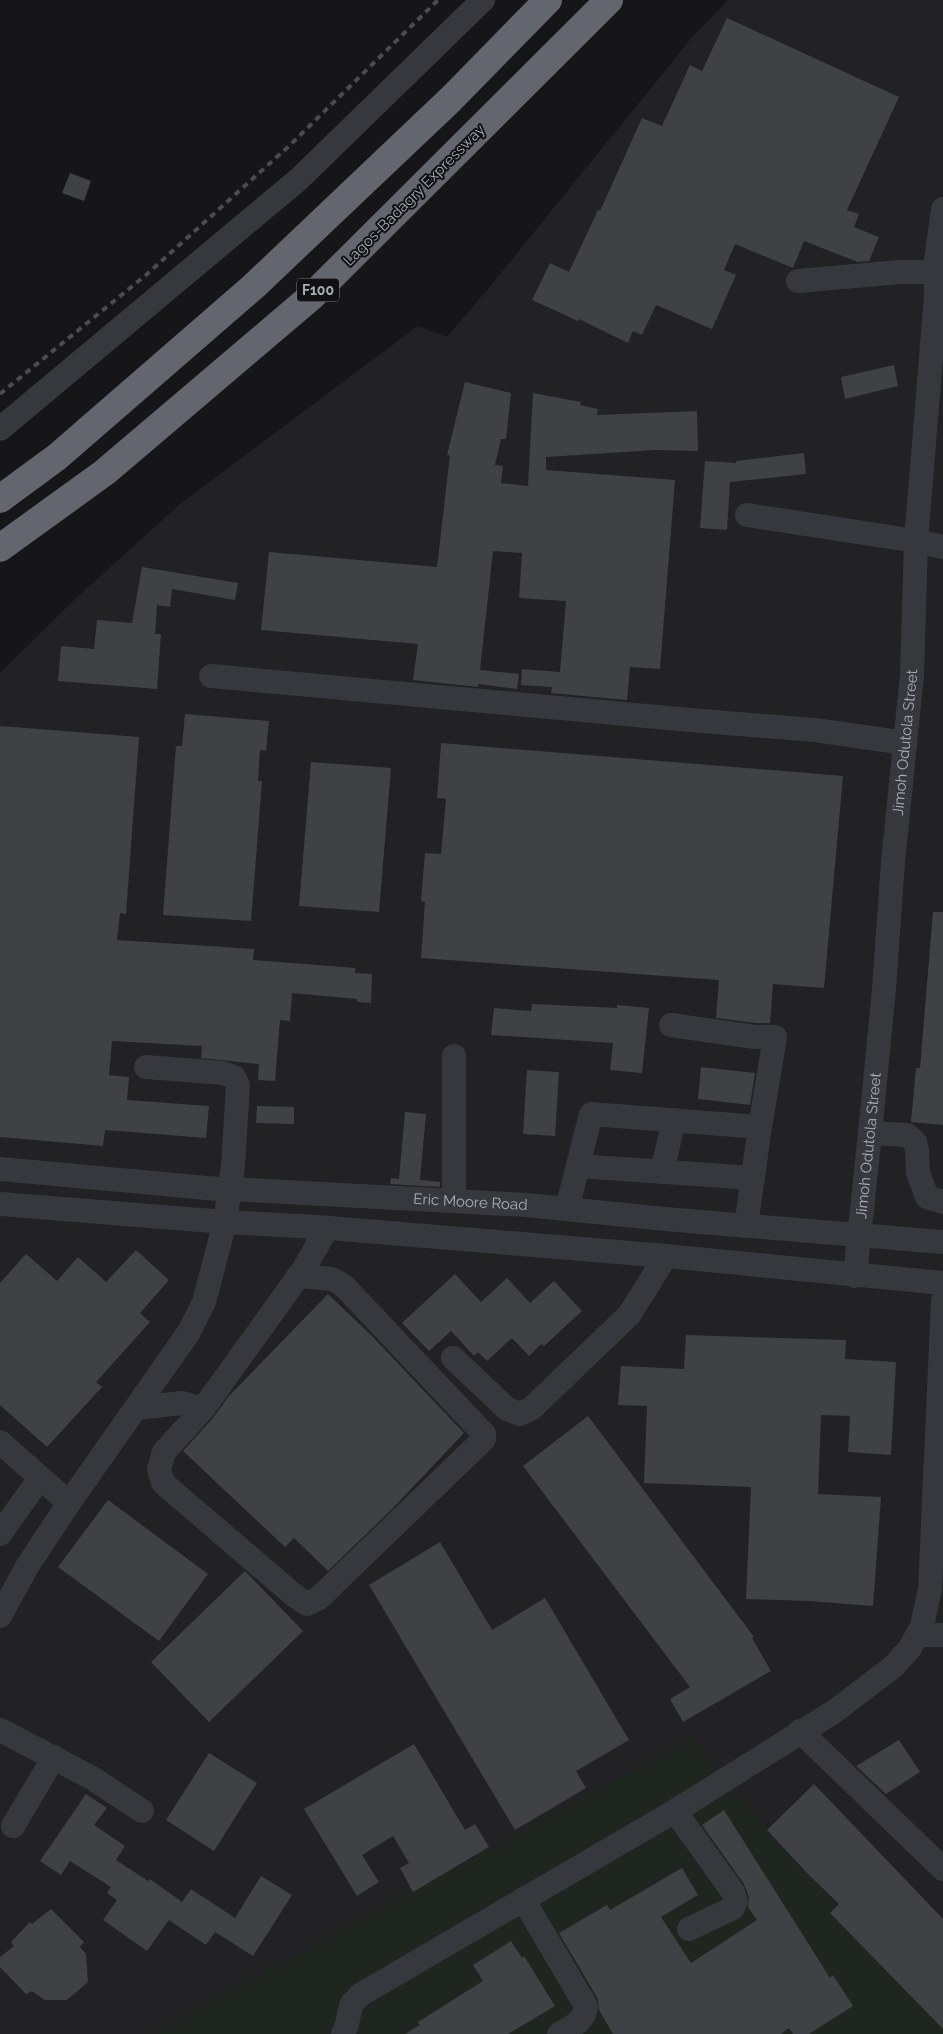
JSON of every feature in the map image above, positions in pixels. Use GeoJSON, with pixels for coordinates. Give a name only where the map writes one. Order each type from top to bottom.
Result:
{"type":"FeatureCollection","features":[{"type":"Feature","properties":{"kind":"highway"},"geometry":{"type":"LineString","coordinates":[[0,498],[57,457],[254,286],[451,99],[548,0]]}},
{"type":"Feature","properties":{"kind":"highway","name":"Lagos-Badagry Expressway"},"geometry":{"type":"LineString","coordinates":[[0,548],[105,472],[312,296],[609,0]]}},
{"type":"Feature","properties":{"kind":"street"},"geometry":{"type":"LineString","coordinates":[[0,429],[299,179],[482,0]]}},
{"type":"Feature","properties":{"kind":"street","name":"Jimoh Odutola Street"},"geometry":{"type":"LineString","coordinates":[[855,1276],[884,990],[892,862],[912,675],[916,541],[939,287],[936,261],[943,208]]}},
{"type":"Feature","properties":{"kind":"street"},"geometry":{"type":"LineString","coordinates":[[798,281],[900,272],[939,287]]}},
{"type":"Feature","properties":{"kind":"street"},"geometry":{"type":"LineString","coordinates":[[747,515],[916,541],[943,547]]}},
{"type":"Feature","properties":{"kind":"street"},"geometry":{"type":"LineString","coordinates":[[211,676],[816,730],[905,743]]}},
{"type":"Feature","properties":{"kind":"street"},"geometry":{"type":"LineString","coordinates":[[671,1026],[755,1037],[775,1037],[746,1226]]}},
{"type":"Feature","properties":{"kind":"street"},"geometry":{"type":"LineString","coordinates":[[454,1056],[454,1201]]}},
{"type":"Feature","properties":{"kind":"street"},"geometry":{"type":"LineString","coordinates":[[0,1616],[28,1566],[69,1502],[189,1332],[204,1302],[225,1222],[233,1166],[238,1085],[234,1077],[223,1073],[146,1067]]}},
{"type":"Feature","properties":{"kind":"street"},"geometry":{"type":"LineString","coordinates":[[567,1209],[591,1114],[760,1127]]}},
{"type":"Feature","properties":{"kind":"street"},"geometry":{"type":"LineString","coordinates":[[662,1172],[674,1120]]}},
{"type":"Feature","properties":{"kind":"street"},"geometry":{"type":"LineString","coordinates":[[870,1134],[907,1136],[915,1142],[918,1173],[927,1197],[943,1202]]}},
{"type":"Feature","properties":{"kind":"street"},"geometry":{"type":"LineString","coordinates":[[578,1166],[753,1178]]}},
{"type":"Feature","properties":{"kind":"street","name":"Eric Moore Road"},"geometry":{"type":"LineString","coordinates":[[0,1169],[229,1190],[454,1201],[567,1209],[943,1242]]}},
{"type":"Feature","properties":{"kind":"street"},"geometry":{"type":"LineString","coordinates":[[0,1204],[225,1222],[328,1228],[666,1256],[855,1276],[943,1283]]}},
{"type":"Feature","properties":{"kind":"street"},"geometry":{"type":"LineString","coordinates":[[298,1276],[332,1280],[344,1286],[484,1434],[484,1439],[319,1598],[308,1604],[295,1596],[163,1483],[159,1470],[164,1452],[203,1409],[298,1276],[328,1228]]}},
{"type":"Feature","properties":{"kind":"street"},"geometry":{"type":"LineString","coordinates":[[453,1358],[507,1409],[520,1414],[532,1408],[629,1315],[666,1256]]}},
{"type":"Feature","properties":{"kind":"street"},"geometry":{"type":"LineString","coordinates":[[343,2034],[351,2005],[360,1995],[675,1811],[800,1731],[835,1711],[894,1666],[918,1635],[922,1626],[930,1588],[938,1497],[943,1301]]}},
{"type":"Feature","properties":{"kind":"street"},"geometry":{"type":"LineString","coordinates":[[137,1408],[182,1403],[203,1409]]}},
{"type":"Feature","properties":{"kind":"street"},"geometry":{"type":"LineString","coordinates":[[0,1442],[69,1502]]}},
{"type":"Feature","properties":{"kind":"street"},"geometry":{"type":"LineString","coordinates":[[0,1534],[40,1478]]}},
{"type":"Feature","properties":{"kind":"street"},"geometry":{"type":"LineString","coordinates":[[918,1635],[943,1634]]}},
{"type":"Feature","properties":{"kind":"street"},"geometry":{"type":"LineString","coordinates":[[0,1730],[92,1778],[142,1811]]}},
{"type":"Feature","properties":{"kind":"street"},"geometry":{"type":"LineString","coordinates":[[800,1731],[943,1869]]}},
{"type":"Feature","properties":{"kind":"street"},"geometry":{"type":"LineString","coordinates":[[13,1826],[54,1757]]}},
{"type":"Feature","properties":{"kind":"street"},"geometry":{"type":"LineString","coordinates":[[675,1811],[733,1892],[736,1901],[733,1908],[688,1929]]}},
{"type":"Feature","properties":{"kind":"street"},"geometry":{"type":"LineString","coordinates":[[523,1899],[586,2006],[586,2014],[580,2022],[558,2034]]}},
{"type":"Feature","properties":{"kind":"shaded area"},"geometry":{"type":"Polygon","coordinates":[[[728,0],[943,0],[943,2034],[0,2034],[0,673],[73,601],[179,505],[418,326],[447,337],[694,35],[728,0]]]}},
{"type":"Feature","properties":{"kind":"shaded area"},"geometry":{"type":"Polygon","coordinates":[[[690,1739],[943,2027],[943,2034],[153,2034],[690,1739]]]}},
{"type":"Feature","properties":{"kind":"building"},"geometry":{"type":"Polygon","coordinates":[[[727,18],[899,97],[847,210],[859,214],[854,227],[879,237],[869,261],[858,262],[804,241],[793,268],[735,244],[724,270],[736,275],[712,329],[656,305],[642,335],[633,331],[628,343],[579,319],[578,321],[532,300],[550,263],[569,272],[598,210],[600,211],[642,118],[662,126],[690,65],[702,71],[727,18]]]}},
{"type":"Feature","properties":{"kind":"building"},"geometry":{"type":"Polygon","coordinates":[[[70,173],[91,181],[84,201],[62,193],[70,173]]]}},
{"type":"Feature","properties":{"kind":"building"},"geometry":{"type":"Polygon","coordinates":[[[894,365],[898,386],[845,399],[841,377],[894,365]]]}},
{"type":"Feature","properties":{"kind":"building"},"geometry":{"type":"Polygon","coordinates":[[[465,382],[511,393],[506,439],[501,439],[495,465],[503,466],[501,483],[528,486],[533,393],[581,402],[580,405],[598,409],[597,415],[697,411],[698,451],[655,450],[546,457],[546,470],[675,480],[660,669],[630,667],[627,700],[551,693],[552,687],[521,685],[522,669],[560,672],[566,601],[519,598],[522,553],[493,551],[480,670],[519,674],[517,689],[478,684],[478,687],[413,680],[418,644],[261,630],[269,552],[437,567],[450,455],[447,455],[465,382]]]}},
{"type":"Feature","properties":{"kind":"building"},"geometry":{"type":"Polygon","coordinates":[[[804,453],[806,474],[730,482],[727,530],[700,528],[705,461],[736,463],[736,461],[804,453]]]}},
{"type":"Feature","properties":{"kind":"building"},"geometry":{"type":"Polygon","coordinates":[[[142,567],[238,583],[235,600],[172,589],[170,607],[157,605],[155,634],[161,634],[157,689],[58,681],[61,646],[94,649],[97,620],[132,623],[142,567]]]}},
{"type":"Feature","properties":{"kind":"building"},"geometry":{"type":"Polygon","coordinates":[[[185,714],[269,721],[266,751],[260,750],[258,781],[262,781],[251,921],[163,915],[176,746],[182,746],[185,714]]]}},
{"type":"Feature","properties":{"kind":"building"},"geometry":{"type":"Polygon","coordinates":[[[0,726],[139,737],[126,914],[120,913],[117,940],[254,949],[253,960],[355,968],[355,973],[372,974],[371,1003],[357,1002],[357,999],[292,993],[290,1021],[280,1020],[275,1081],[258,1080],[259,1064],[201,1058],[202,1046],[112,1041],[109,1075],[129,1077],[127,1100],[209,1106],[206,1138],[105,1130],[103,1146],[0,1137],[0,726]]]}},
{"type":"Feature","properties":{"kind":"building"},"geometry":{"type":"Polygon","coordinates":[[[441,743],[843,776],[824,988],[773,984],[770,1023],[756,1023],[716,1018],[719,980],[421,958],[425,902],[421,901],[425,853],[441,854],[446,799],[437,798],[441,743]]]}},
{"type":"Feature","properties":{"kind":"building"},"geometry":{"type":"Polygon","coordinates":[[[311,762],[391,768],[379,912],[299,906],[311,762]]]}},
{"type":"Feature","properties":{"kind":"building"},"geometry":{"type":"Polygon","coordinates":[[[933,912],[943,912],[943,1125],[911,1122],[916,1068],[920,1068],[933,912]]]}},
{"type":"Feature","properties":{"kind":"building"},"geometry":{"type":"Polygon","coordinates":[[[532,1004],[617,1008],[617,1005],[649,1008],[642,1073],[610,1070],[613,1043],[491,1035],[494,1008],[531,1011],[532,1004]]]}},
{"type":"Feature","properties":{"kind":"building"},"geometry":{"type":"Polygon","coordinates":[[[701,1067],[755,1073],[750,1105],[698,1099],[701,1067]]]}},
{"type":"Feature","properties":{"kind":"building"},"geometry":{"type":"Polygon","coordinates":[[[527,1070],[559,1072],[555,1136],[523,1134],[527,1070]]]}},
{"type":"Feature","properties":{"kind":"building"},"geometry":{"type":"Polygon","coordinates":[[[257,1106],[294,1107],[294,1124],[256,1123],[257,1106]]]}},
{"type":"Feature","properties":{"kind":"building"},"geometry":{"type":"Polygon","coordinates":[[[405,1112],[426,1114],[420,1180],[440,1182],[440,1187],[390,1184],[391,1178],[399,1179],[405,1112]]]}},
{"type":"Feature","properties":{"kind":"building"},"geometry":{"type":"Polygon","coordinates":[[[136,1250],[169,1280],[140,1313],[150,1322],[96,1382],[102,1387],[47,1447],[0,1405],[0,1283],[26,1254],[57,1281],[78,1257],[106,1282],[136,1250]]]}},
{"type":"Feature","properties":{"kind":"building"},"geometry":{"type":"Polygon","coordinates":[[[455,1274],[481,1302],[507,1278],[530,1303],[554,1281],[582,1311],[544,1346],[541,1344],[529,1356],[512,1338],[487,1361],[478,1352],[474,1356],[451,1331],[429,1351],[402,1323],[455,1274]]]}},
{"type":"Feature","properties":{"kind":"building"},"geometry":{"type":"Polygon","coordinates":[[[328,1294],[373,1337],[464,1433],[393,1508],[328,1571],[294,1538],[285,1547],[183,1451],[213,1418],[228,1397],[328,1294]]]}},
{"type":"Feature","properties":{"kind":"building"},"geometry":{"type":"Polygon","coordinates":[[[686,1335],[846,1340],[845,1359],[896,1362],[891,1455],[848,1452],[850,1416],[821,1415],[818,1494],[881,1497],[873,1606],[746,1599],[751,1487],[644,1483],[647,1406],[618,1405],[621,1366],[684,1369],[686,1335]]]}},
{"type":"Feature","properties":{"kind":"building"},"geometry":{"type":"Polygon","coordinates":[[[588,1416],[754,1637],[752,1638],[771,1671],[683,1722],[670,1699],[690,1687],[523,1466],[588,1416]]]}},
{"type":"Feature","properties":{"kind":"building"},"geometry":{"type":"Polygon","coordinates":[[[108,1500],[208,1574],[159,1641],[58,1567],[108,1500]]]}},
{"type":"Feature","properties":{"kind":"building"},"geometry":{"type":"Polygon","coordinates":[[[440,1542],[492,1630],[545,1598],[629,1740],[576,1771],[586,1788],[515,1830],[369,1585],[440,1542]]]}},
{"type":"Feature","properties":{"kind":"building"},"geometry":{"type":"Polygon","coordinates":[[[245,1571],[303,1631],[209,1722],[151,1662],[245,1571]]]}},
{"type":"Feature","properties":{"kind":"building"},"geometry":{"type":"Polygon","coordinates":[[[899,1740],[920,1772],[886,1794],[856,1766],[899,1740]]]}},
{"type":"Feature","properties":{"kind":"building"},"geometry":{"type":"Polygon","coordinates":[[[414,1744],[465,1830],[475,1824],[489,1847],[413,1892],[400,1868],[409,1863],[393,1836],[362,1855],[379,1882],[357,1896],[304,1809],[414,1744]]]}},
{"type":"Feature","properties":{"kind":"building"},"geometry":{"type":"Polygon","coordinates":[[[209,1753],[257,1783],[214,1851],[166,1820],[209,1753]]]}},
{"type":"Feature","properties":{"kind":"building"},"geometry":{"type":"Polygon","coordinates":[[[814,1784],[943,1919],[943,2029],[830,1913],[839,1904],[767,1830],[814,1784]]]}},
{"type":"Feature","properties":{"kind":"building"},"geometry":{"type":"Polygon","coordinates":[[[86,1794],[107,1808],[94,1825],[125,1846],[116,1860],[148,1881],[150,1879],[182,1902],[191,1889],[235,1918],[261,1876],[292,1895],[253,1956],[215,1932],[206,1945],[169,1920],[147,1951],[103,1920],[117,1900],[107,1893],[111,1887],[70,1861],[61,1875],[40,1861],[86,1794]]]}},
{"type":"Feature","properties":{"kind":"building"},"geometry":{"type":"Polygon","coordinates":[[[724,1810],[830,1978],[833,1975],[853,2006],[809,2034],[793,2034],[789,2028],[781,2034],[613,2034],[599,2010],[598,1999],[559,1933],[607,1905],[610,1910],[682,1868],[698,1895],[661,1917],[691,1963],[757,1920],[748,1907],[749,1897],[744,1884],[702,1825],[724,1810]]]}},
{"type":"Feature","properties":{"kind":"building"},"geometry":{"type":"Polygon","coordinates":[[[51,1909],[84,1942],[80,1947],[86,1954],[88,1982],[67,2000],[45,2000],[32,1991],[26,1994],[0,1967],[0,1957],[14,1946],[11,1942],[30,1922],[32,1924],[51,1909]]]}},
{"type":"Feature","properties":{"kind":"building"},"geometry":{"type":"Polygon","coordinates":[[[511,1941],[522,1958],[524,1956],[555,2006],[508,2034],[405,2034],[420,2025],[418,2022],[483,1981],[473,1965],[511,1941]]]}},
{"type":"Feature","properties":{"kind":"railway"},"geometry":{"type":"LineString","coordinates":[[0,394],[146,275],[289,146],[438,0]]}}]}
